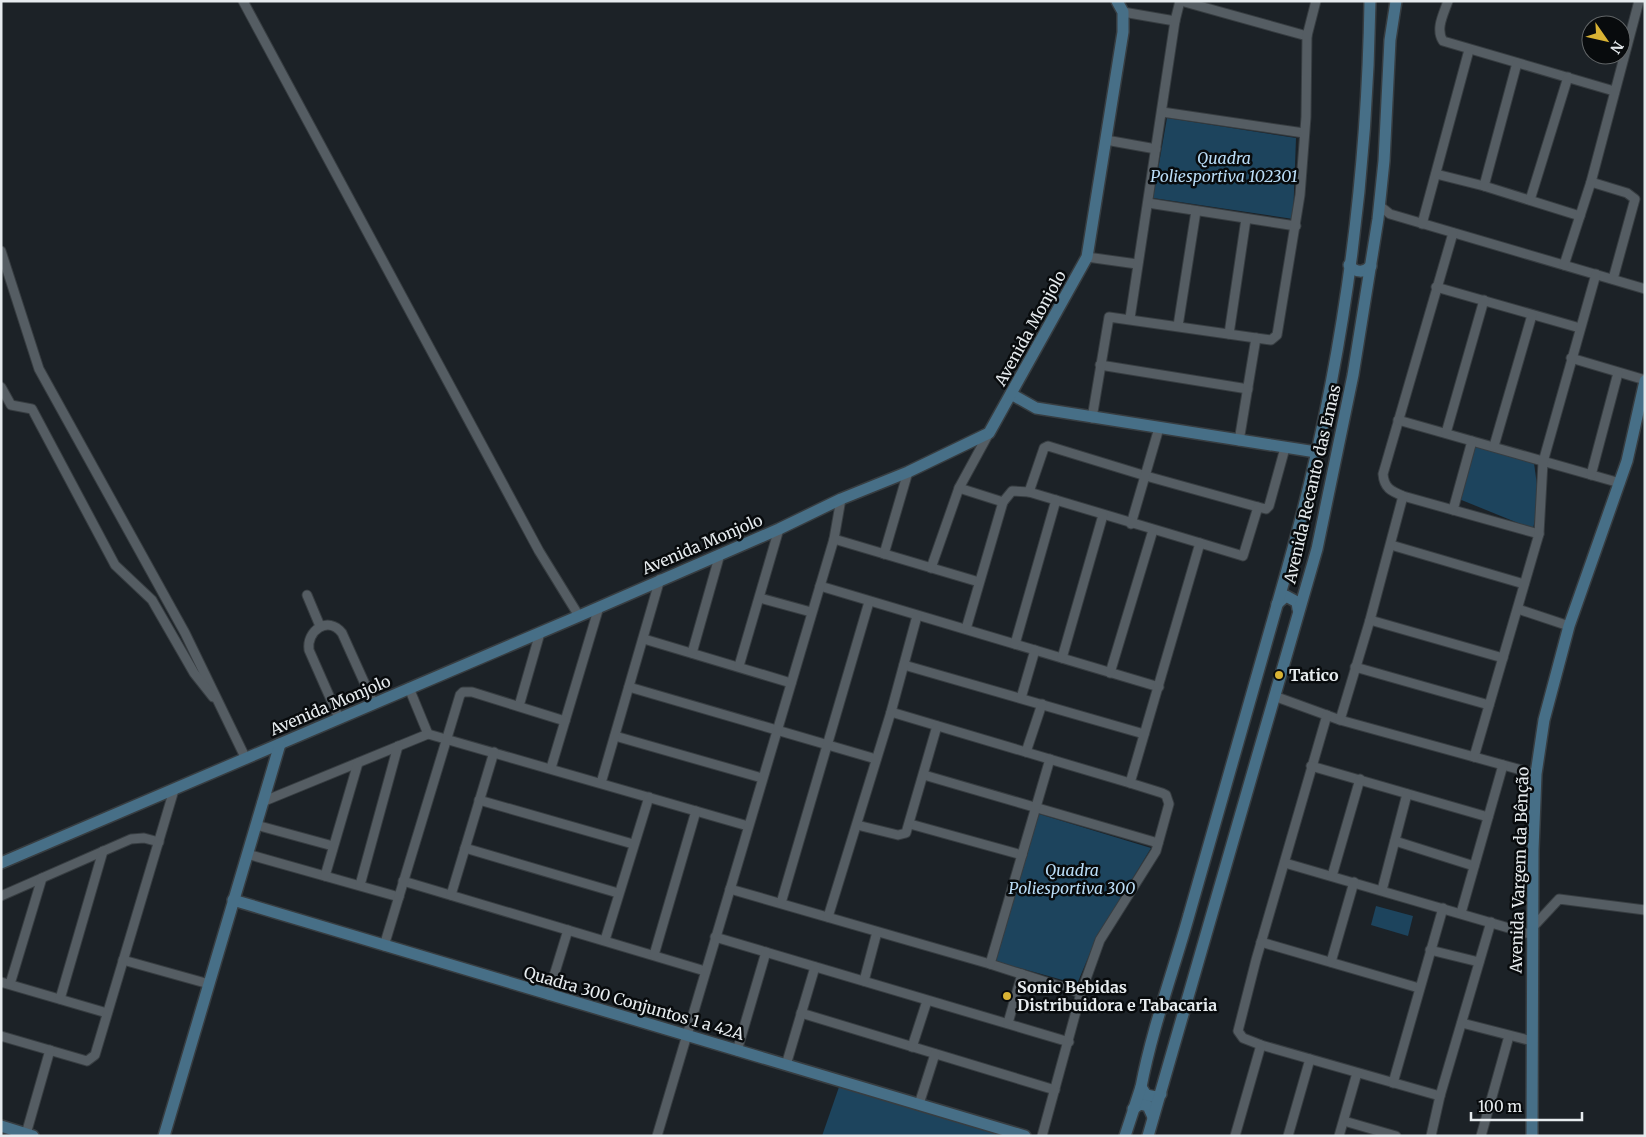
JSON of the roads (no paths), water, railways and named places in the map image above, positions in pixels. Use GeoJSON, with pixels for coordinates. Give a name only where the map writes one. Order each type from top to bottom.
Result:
{"type":"FeatureCollection","features":[{"type":"Feature","properties":{"kind":"street"},"geometry":{"type":"LineString","coordinates":[[242,1],[539,551],[579,616]]}},
{"type":"Feature","properties":{"kind":"street"},"geometry":{"type":"LineString","coordinates":[[1117,1],[1123,12],[1175,21]]}},
{"type":"Feature","properties":{"kind":"street"},"geometry":{"type":"LineString","coordinates":[[1130,318],[1175,21],[1180,1],[1206,5],[1307,36]]}},
{"type":"Feature","properties":{"kind":"street"},"geometry":{"type":"LineString","coordinates":[[1092,418],[1109,317],[1130,318],[1271,340],[1277,335],[1296,226],[1304,133],[1307,36],[1316,1]]}},
{"type":"Feature","properties":{"kind":"street","name":"Avenida Recanto das Emas"},"geometry":{"type":"LineString","coordinates":[[1125,1134],[1141,1087],[1287,571],[1316,452],[1349,265],[1368,74],[1370,1]]}},
{"type":"Feature","properties":{"kind":"street","name":"Avenida Recanto das Emas"},"geometry":{"type":"LineString","coordinates":[[1148,1134],[1318,544],[1353,375],[1380,206],[1391,33],[1396,1]]}},
{"type":"Feature","properties":{"kind":"street"},"geometry":{"type":"LineString","coordinates":[[1448,1],[1440,35],[1443,41],[1614,91]]}},
{"type":"Feature","properties":{"kind":"street"},"geometry":{"type":"LineString","coordinates":[[1564,265],[1591,182],[1614,91],[1640,1]]}},
{"type":"Feature","properties":{"kind":"street","name":"Avenida Monjolo"},"geometry":{"type":"LineString","coordinates":[[1,863],[540,633],[660,579],[779,529],[841,499],[908,472],[990,433],[1088,257],[1123,32],[1123,12]]}},
{"type":"Feature","properties":{"kind":"street"},"geometry":{"type":"LineString","coordinates":[[1422,224],[1469,50]]}},
{"type":"Feature","properties":{"kind":"street"},"geometry":{"type":"LineString","coordinates":[[1484,186],[1517,63]]}},
{"type":"Feature","properties":{"kind":"street"},"geometry":{"type":"LineString","coordinates":[[1368,74],[1380,73],[1389,78]]}},
{"type":"Feature","properties":{"kind":"street"},"geometry":{"type":"LineString","coordinates":[[1530,200],[1568,76]]}},
{"type":"Feature","properties":{"kind":"street"},"geometry":{"type":"LineString","coordinates":[[1162,112],[1304,133]]}},
{"type":"Feature","properties":{"kind":"street"},"geometry":{"type":"LineString","coordinates":[[1106,140],[1156,149]]}},
{"type":"Feature","properties":{"kind":"street"},"geometry":{"type":"LineString","coordinates":[[1436,174],[1484,186],[1580,216]]}},
{"type":"Feature","properties":{"kind":"street"},"geometry":{"type":"LineString","coordinates":[[1591,182],[1627,192],[1635,200],[1613,279]]}},
{"type":"Feature","properties":{"kind":"street"},"geometry":{"type":"LineString","coordinates":[[1148,203],[1296,226]]}},
{"type":"Feature","properties":{"kind":"street"},"geometry":{"type":"LineString","coordinates":[[1380,206],[1390,214],[1645,289]]}},
{"type":"Feature","properties":{"kind":"street"},"geometry":{"type":"LineString","coordinates":[[1178,326],[1196,211]]}},
{"type":"Feature","properties":{"kind":"street"},"geometry":{"type":"LineString","coordinates":[[1378,219],[1390,214]]}},
{"type":"Feature","properties":{"kind":"street"},"geometry":{"type":"LineString","coordinates":[[1229,334],[1246,219]]}},
{"type":"Feature","properties":{"kind":"street"},"geometry":{"type":"LineString","coordinates":[[1453,233],[1398,420],[1383,474],[1384,481],[1391,491],[1403,496],[1539,534]]}},
{"type":"Feature","properties":{"kind":"street"},"geometry":{"type":"LineString","coordinates":[[1,251],[39,369],[185,632],[246,759]]}},
{"type":"Feature","properties":{"kind":"street"},"geometry":{"type":"LineString","coordinates":[[1088,257],[1137,264]]}},
{"type":"Feature","properties":{"kind":"street"},"geometry":{"type":"LineString","coordinates":[[1349,265],[1352,269],[1362,272],[1371,266]]}},
{"type":"Feature","properties":{"kind":"street"},"geometry":{"type":"LineString","coordinates":[[1474,757],[1539,534],[1543,462],[1596,274]]}},
{"type":"Feature","properties":{"kind":"street"},"geometry":{"type":"LineString","coordinates":[[1436,287],[1580,328]]}},
{"type":"Feature","properties":{"kind":"street"},"geometry":{"type":"LineString","coordinates":[[1446,433],[1484,300]]}},
{"type":"Feature","properties":{"kind":"street"},"geometry":{"type":"LineString","coordinates":[[1342,313],[1354,314],[1361,322]]}},
{"type":"Feature","properties":{"kind":"street"},"geometry":{"type":"LineString","coordinates":[[1494,446],[1532,315]]}},
{"type":"Feature","properties":{"kind":"street"},"geometry":{"type":"LineString","coordinates":[[1239,441],[1256,338]]}},
{"type":"Feature","properties":{"kind":"street"},"geometry":{"type":"LineString","coordinates":[[1571,358],[1645,380]]}},
{"type":"Feature","properties":{"kind":"street"},"geometry":{"type":"LineString","coordinates":[[1100,365],[1248,389]]}},
{"type":"Feature","properties":{"kind":"street"},"geometry":{"type":"LineString","coordinates":[[1591,475],[1618,373]]}},
{"type":"Feature","properties":{"kind":"street","name":"Avenida Vargem da Bênção"},"geometry":{"type":"LineString","coordinates":[[1532,1136],[1533,850],[1536,774],[1544,720],[1569,626],[1620,483],[1645,380]]}},
{"type":"Feature","properties":{"kind":"street"},"geometry":{"type":"LineString","coordinates":[[1,387],[11,405],[32,409],[115,565],[152,600],[194,673],[208,693],[216,700]]}},
{"type":"Feature","properties":{"kind":"street"},"geometry":{"type":"LineString","coordinates":[[1011,394],[1036,408],[1316,452]]}},
{"type":"Feature","properties":{"kind":"street"},"geometry":{"type":"LineString","coordinates":[[1398,420],[1620,483]]}},
{"type":"Feature","properties":{"kind":"street"},"geometry":{"type":"LineString","coordinates":[[1131,524],[1159,428]]}},
{"type":"Feature","properties":{"kind":"street"},"geometry":{"type":"LineString","coordinates":[[931,568],[959,488],[972,461],[990,433]]}},
{"type":"Feature","properties":{"kind":"street"},"geometry":{"type":"LineString","coordinates":[[1453,510],[1472,441]]}},
{"type":"Feature","properties":{"kind":"street"},"geometry":{"type":"LineString","coordinates":[[1029,492],[1044,448],[1047,446],[1266,509],[1269,506],[1285,448]]}},
{"type":"Feature","properties":{"kind":"street"},"geometry":{"type":"LineString","coordinates":[[962,447],[972,461]]}},
{"type":"Feature","properties":{"kind":"street"},"geometry":{"type":"LineString","coordinates":[[884,554],[908,472]]}},
{"type":"Feature","properties":{"kind":"street"},"geometry":{"type":"LineString","coordinates":[[959,488],[1003,502]]}},
{"type":"Feature","properties":{"kind":"street"},"geometry":{"type":"LineString","coordinates":[[966,629],[1003,502],[1012,491],[1029,492],[1243,556],[1258,507]]}},
{"type":"Feature","properties":{"kind":"street"},"geometry":{"type":"LineString","coordinates":[[1340,720],[1392,544],[1403,496]]}},
{"type":"Feature","properties":{"kind":"street"},"geometry":{"type":"LineString","coordinates":[[657,1136],[834,538],[841,499]]}},
{"type":"Feature","properties":{"kind":"street"},"geometry":{"type":"LineString","coordinates":[[1015,644],[1056,500]]}},
{"type":"Feature","properties":{"kind":"street"},"geometry":{"type":"LineString","coordinates":[[1062,658],[1103,515]]}},
{"type":"Feature","properties":{"kind":"street"},"geometry":{"type":"LineString","coordinates":[[739,666],[779,529]]}},
{"type":"Feature","properties":{"kind":"street"},"geometry":{"type":"LineString","coordinates":[[1110,673],[1152,530]]}},
{"type":"Feature","properties":{"kind":"street"},"geometry":{"type":"LineString","coordinates":[[834,538],[979,582]]}},
{"type":"Feature","properties":{"kind":"street"},"geometry":{"type":"LineString","coordinates":[[1130,783],[1200,543]]}},
{"type":"Feature","properties":{"kind":"street"},"geometry":{"type":"LineString","coordinates":[[1392,544],[1524,584]]}},
{"type":"Feature","properties":{"kind":"street"},"geometry":{"type":"LineString","coordinates":[[692,653],[720,554]]}},
{"type":"Feature","properties":{"kind":"street"},"geometry":{"type":"LineString","coordinates":[[1287,571],[1288,581],[1291,585],[1301,587],[1308,581]]}},
{"type":"Feature","properties":{"kind":"street"},"geometry":{"type":"LineString","coordinates":[[601,783],[660,579]]}},
{"type":"Feature","properties":{"kind":"street"},"geometry":{"type":"LineString","coordinates":[[820,586],[1158,687]]}},
{"type":"Feature","properties":{"kind":"street"},"geometry":{"type":"LineString","coordinates":[[308,595],[320,626]]}},
{"type":"Feature","properties":{"kind":"street"},"geometry":{"type":"LineString","coordinates":[[1277,604],[1286,596],[1297,602],[1298,609]]}},
{"type":"Feature","properties":{"kind":"street"},"geometry":{"type":"LineString","coordinates":[[760,598],[811,612]]}},
{"type":"Feature","properties":{"kind":"street"},"geometry":{"type":"LineString","coordinates":[[781,903],[869,602]]}},
{"type":"Feature","properties":{"kind":"street"},"geometry":{"type":"LineString","coordinates":[[552,768],[599,607]]}},
{"type":"Feature","properties":{"kind":"street"},"geometry":{"type":"LineString","coordinates":[[1518,609],[1569,626]]}},
{"type":"Feature","properties":{"kind":"street"},"geometry":{"type":"LineString","coordinates":[[828,917],[891,712],[917,616]]}},
{"type":"Feature","properties":{"kind":"street"},"geometry":{"type":"LineString","coordinates":[[1370,620],[1503,658]]}},
{"type":"Feature","properties":{"kind":"street"},"geometry":{"type":"LineString","coordinates":[[339,718],[309,650],[308,641],[310,634],[320,626],[331,625],[342,633],[374,704]]}},
{"type":"Feature","properties":{"kind":"street"},"geometry":{"type":"LineString","coordinates":[[519,706],[540,633]]}},
{"type":"Feature","properties":{"kind":"street"},"geometry":{"type":"LineString","coordinates":[[644,639],[791,682]]}},
{"type":"Feature","properties":{"kind":"street"},"geometry":{"type":"LineString","coordinates":[[1021,698],[1035,650]]}},
{"type":"Feature","properties":{"kind":"street"},"geometry":{"type":"LineString","coordinates":[[904,665],[1144,734]]}},
{"type":"Feature","properties":{"kind":"street"},"geometry":{"type":"LineString","coordinates":[[1356,667],[1488,705]]}},
{"type":"Feature","properties":{"kind":"street"},"geometry":{"type":"LineString","coordinates":[[629,687],[876,759]]}},
{"type":"Feature","properties":{"kind":"street"},"geometry":{"type":"LineString","coordinates":[[409,688],[428,734]]}},
{"type":"Feature","properties":{"kind":"street"},"geometry":{"type":"LineString","coordinates":[[384,946],[457,699],[463,692],[519,706],[565,721]]}},
{"type":"Feature","properties":{"kind":"street"},"geometry":{"type":"LineString","coordinates":[[1274,696],[1340,720],[1536,774]]}},
{"type":"Feature","properties":{"kind":"street"},"geometry":{"type":"LineString","coordinates":[[1026,752],[1042,704]]}},
{"type":"Feature","properties":{"kind":"street"},"geometry":{"type":"LineString","coordinates":[[891,712],[1162,793],[1169,800],[1158,843],[1152,858],[1100,940],[1081,993],[1042,1136]]}},
{"type":"Feature","properties":{"kind":"street"},"geometry":{"type":"LineString","coordinates":[[1327,716],[1261,942],[1238,1026],[1239,1033],[1243,1038],[1261,1045],[1440,1096]]}},
{"type":"Feature","properties":{"kind":"street"},"geometry":{"type":"LineString","coordinates":[[857,825],[903,835],[910,824],[937,726]]}},
{"type":"Feature","properties":{"kind":"street"},"geometry":{"type":"LineString","coordinates":[[262,802],[428,734],[446,737],[748,826]]}},
{"type":"Feature","properties":{"kind":"street"},"geometry":{"type":"LineString","coordinates":[[615,736],[762,778]]}},
{"type":"Feature","properties":{"kind":"street"},"geometry":{"type":"LineString","coordinates":[[164,1136],[280,744]]}},
{"type":"Feature","properties":{"kind":"street"},"geometry":{"type":"LineString","coordinates":[[360,885],[398,746]]}},
{"type":"Feature","properties":{"kind":"street"},"geometry":{"type":"LineString","coordinates":[[451,895],[494,752]]}},
{"type":"Feature","properties":{"kind":"street"},"geometry":{"type":"LineString","coordinates":[[990,964],[1050,759]]}},
{"type":"Feature","properties":{"kind":"street"},"geometry":{"type":"LineString","coordinates":[[325,876],[358,763]]}},
{"type":"Feature","properties":{"kind":"street"},"geometry":{"type":"LineString","coordinates":[[1460,913],[1503,765]]}},
{"type":"Feature","properties":{"kind":"street"},"geometry":{"type":"LineString","coordinates":[[1311,766],[1488,817]]}},
{"type":"Feature","properties":{"kind":"street"},"geometry":{"type":"LineString","coordinates":[[924,775],[1035,809],[1158,843]]}},
{"type":"Feature","properties":{"kind":"street"},"geometry":{"type":"LineString","coordinates":[[1332,876],[1360,779]]}},
{"type":"Feature","properties":{"kind":"street"},"geometry":{"type":"LineString","coordinates":[[1,1036],[87,1061],[91,1060],[95,1054],[174,790]]}},
{"type":"Feature","properties":{"kind":"street"},"geometry":{"type":"LineString","coordinates":[[1382,890],[1407,794]]}},
{"type":"Feature","properties":{"kind":"street"},"geometry":{"type":"LineString","coordinates":[[605,940],[649,797]]}},
{"type":"Feature","properties":{"kind":"street"},"geometry":{"type":"LineString","coordinates":[[480,800],[633,844]]}},
{"type":"Feature","properties":{"kind":"street"},"geometry":{"type":"LineString","coordinates":[[654,955],[696,810]]}},
{"type":"Feature","properties":{"kind":"street"},"geometry":{"type":"LineString","coordinates":[[910,824],[1022,855]]}},
{"type":"Feature","properties":{"kind":"street"},"geometry":{"type":"LineString","coordinates":[[256,825],[333,846]]}},
{"type":"Feature","properties":{"kind":"street"},"geometry":{"type":"LineString","coordinates":[[1,896],[139,837],[159,842]]}},
{"type":"Feature","properties":{"kind":"street"},"geometry":{"type":"LineString","coordinates":[[1395,841],[1474,866]]}},
{"type":"Feature","properties":{"kind":"street"},"geometry":{"type":"LineString","coordinates":[[465,848],[618,893]]}},
{"type":"Feature","properties":{"kind":"street"},"geometry":{"type":"LineString","coordinates":[[60,998],[103,851]]}},
{"type":"Feature","properties":{"kind":"street"},"geometry":{"type":"LineString","coordinates":[[247,854],[399,897]]}},
{"type":"Feature","properties":{"kind":"street"},"geometry":{"type":"LineString","coordinates":[[1284,862],[1491,922],[1533,931],[1560,899],[1645,910]]}},
{"type":"Feature","properties":{"kind":"street"},"geometry":{"type":"LineString","coordinates":[[42,878],[6,983],[107,1013]]}},
{"type":"Feature","properties":{"kind":"street"},"geometry":{"type":"LineString","coordinates":[[403,881],[705,971]]}},
{"type":"Feature","properties":{"kind":"street"},"geometry":{"type":"LineString","coordinates":[[1331,962],[1354,882]]}},
{"type":"Feature","properties":{"kind":"street"},"geometry":{"type":"LineString","coordinates":[[730,889],[990,964],[1081,993]]}},
{"type":"Feature","properties":{"kind":"street","name":"Quadra 300 Conjuntos 1 a 42A"},"geometry":{"type":"LineString","coordinates":[[233,900],[1025,1136]]}},
{"type":"Feature","properties":{"kind":"street"},"geometry":{"type":"LineString","coordinates":[[1393,1083],[1443,908]]}},
{"type":"Feature","properties":{"kind":"street"},"geometry":{"type":"LineString","coordinates":[[1431,1136],[1440,1096],[1491,922]]}},
{"type":"Feature","properties":{"kind":"street"},"geometry":{"type":"LineString","coordinates":[[548,995],[568,930]]}},
{"type":"Feature","properties":{"kind":"street"},"geometry":{"type":"LineString","coordinates":[[864,981],[877,932]]}},
{"type":"Feature","properties":{"kind":"street"},"geometry":{"type":"LineString","coordinates":[[715,937],[1069,1042]]}},
{"type":"Feature","properties":{"kind":"street"},"geometry":{"type":"LineString","coordinates":[[1261,942],[1419,988]]}},
{"type":"Feature","properties":{"kind":"street"},"geometry":{"type":"LineString","coordinates":[[1430,950],[1479,962]]}},
{"type":"Feature","properties":{"kind":"street"},"geometry":{"type":"LineString","coordinates":[[737,1051],[766,952]]}},
{"type":"Feature","properties":{"kind":"street"},"geometry":{"type":"LineString","coordinates":[[123,960],[209,984]]}},
{"type":"Feature","properties":{"kind":"street"},"geometry":{"type":"LineString","coordinates":[[786,1065],[814,967]]}},
{"type":"Feature","properties":{"kind":"street"},"geometry":{"type":"LineString","coordinates":[[1008,1023],[1022,974]]}},
{"type":"Feature","properties":{"kind":"street"},"geometry":{"type":"LineString","coordinates":[[912,1047],[927,1000]]}},
{"type":"Feature","properties":{"kind":"street"},"geometry":{"type":"LineString","coordinates":[[801,1012],[1055,1090]]}},
{"type":"Feature","properties":{"kind":"street"},"geometry":{"type":"LineString","coordinates":[[1462,1023],[1532,1041]]}},
{"type":"Feature","properties":{"kind":"street"},"geometry":{"type":"LineString","coordinates":[[1481,1136],[1509,1036]]}},
{"type":"Feature","properties":{"kind":"street"},"geometry":{"type":"LineString","coordinates":[[1235,1136],[1261,1045]]}},
{"type":"Feature","properties":{"kind":"street"},"geometry":{"type":"LineString","coordinates":[[1,1126],[29,1135],[50,1050]]}},
{"type":"Feature","properties":{"kind":"street"},"geometry":{"type":"LineString","coordinates":[[919,1104],[935,1054]]}},
{"type":"Feature","properties":{"kind":"street"},"geometry":{"type":"LineString","coordinates":[[1288,1136],[1310,1059]]}},
{"type":"Feature","properties":{"kind":"street"},"geometry":{"type":"LineString","coordinates":[[1340,1136],[1357,1073]]}},
{"type":"Feature","properties":{"kind":"street"},"geometry":{"type":"LineString","coordinates":[[1141,1087],[1146,1095],[1156,1097],[1161,1094]]}},
{"type":"Feature","properties":{"kind":"street"},"geometry":{"type":"LineString","coordinates":[[1133,1109],[1144,1104],[1151,1108],[1153,1117]]}},
{"type":"Feature","properties":{"kind":"street"},"geometry":{"type":"LineString","coordinates":[[1344,1121],[1396,1136]]}},
{"type":"Feature","properties":{"kind":"street"},"geometry":{"type":"LineString","coordinates":[[1125,1134],[1148,1134]]}},
{"type":"Feature","properties":{"kind":"place","name":"Tatico"},"geometry":{"type":"Point","coordinates":[1279,675]}},
{"type":"Feature","properties":{"kind":"place","name":"Sonic Bebidas Distribuidora e Tabacaria"},"geometry":{"type":"Point","coordinates":[1007,996]}},
{"type":"Feature","properties":{"kind":"park label","name":"Quadra Poliesportiva 102301"},"geometry":{"type":"Point","coordinates":[1224,167]}},
{"type":"Feature","properties":{"kind":"park label","name":"Quadra Poliesportiva 300"},"geometry":{"type":"Point","coordinates":[1072,879]}}]}
